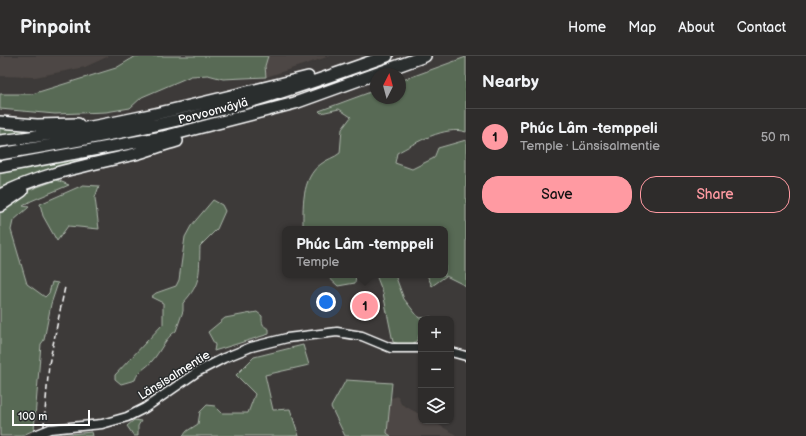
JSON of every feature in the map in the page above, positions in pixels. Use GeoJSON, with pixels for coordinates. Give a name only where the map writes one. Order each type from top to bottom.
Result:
{"type":"FeatureCollection","features":[{"type":"Feature","properties":{"kind":"highway","name":"Porvoonväylä"},"geometry":{"type":"LineString","coordinates":[[0,154],[170,122],[248,102],[304,85],[387,56]]}},
{"type":"Feature","properties":{"kind":"highway","name":"Porvoonväylä"},"geometry":{"type":"LineString","coordinates":[[0,167],[163,137],[295,103],[425,56]]}},
{"type":"Feature","properties":{"kind":"highway"},"geometry":{"type":"LineString","coordinates":[[0,141],[52,135],[134,120],[363,64]]}},
{"type":"Feature","properties":{"kind":"highway"},"geometry":{"type":"LineString","coordinates":[[0,195],[34,181],[136,153],[295,103]]}},
{"type":"Feature","properties":{"kind":"highway"},"geometry":{"type":"LineString","coordinates":[[0,122],[56,125],[134,120]]}},
{"type":"Feature","properties":{"kind":"highway"},"geometry":{"type":"LineString","coordinates":[[0,206],[36,184],[86,166]]}},
{"type":"Feature","properties":{"kind":"street","name":"Länsisalmentie"},"geometry":{"type":"LineString","coordinates":[[33,435],[50,429],[102,424],[127,417],[145,408],[197,372],[224,358],[252,347],[288,338],[337,332],[362,336],[391,348],[418,348]]}},
{"type":"Feature","properties":{"kind":"street"},"geometry":{"type":"LineString","coordinates":[[454,353],[466,356]]}},
{"type":"Feature","properties":{"kind":"shaded area"},"geometry":{"type":"Polygon","coordinates":[[[0,56],[109,56],[85,67],[35,77],[0,76],[0,56]]]}},
{"type":"Feature","properties":{"kind":"shaded area"},"geometry":{"type":"Polygon","coordinates":[[[268,56],[330,56],[266,77],[265,66],[268,56]]]}},
{"type":"Feature","properties":{"kind":"shaded area"},"geometry":{"type":"Polygon","coordinates":[[[398,396],[401,404],[418,413],[418,424],[437,424],[458,436],[391,436],[387,433],[391,398],[398,396]]]}},
{"type":"Feature","properties":{"kind":"green space"},"geometry":{"type":"Polygon","coordinates":[[[136,56],[268,56],[265,66],[266,77],[223,79],[208,75],[191,76],[142,97],[130,108],[106,112],[55,114],[0,109],[0,94],[32,94],[116,68],[136,56]]]}},
{"type":"Feature","properties":{"kind":"green space"},"geometry":{"type":"Polygon","coordinates":[[[466,57],[466,132],[458,130],[449,131],[421,140],[397,153],[395,163],[412,169],[434,158],[438,148],[466,140],[466,286],[448,277],[448,226],[303,226],[304,194],[310,177],[314,170],[321,164],[340,153],[342,129],[351,117],[339,109],[321,113],[319,111],[370,92],[370,104],[406,104],[406,79],[466,57]]]}},
{"type":"Feature","properties":{"kind":"green space"},"geometry":{"type":"Polygon","coordinates":[[[0,124],[68,127],[0,138],[0,124]]]}},
{"type":"Feature","properties":{"kind":"green space"},"geometry":{"type":"Polygon","coordinates":[[[84,157],[81,164],[0,192],[0,172],[84,157]]]}},
{"type":"Feature","properties":{"kind":"green space"},"geometry":{"type":"Polygon","coordinates":[[[57,180],[69,185],[31,201],[23,206],[29,207],[13,221],[11,230],[27,284],[45,297],[49,293],[52,282],[58,283],[51,304],[44,340],[41,344],[34,430],[21,436],[0,436],[0,209],[29,190],[57,180]]]}},
{"type":"Feature","properties":{"kind":"green space"},"geometry":{"type":"Polygon","coordinates":[[[83,185],[99,186],[95,198],[99,229],[68,226],[57,241],[43,216],[40,204],[83,185]]]}},
{"type":"Feature","properties":{"kind":"green space"},"geometry":{"type":"Polygon","coordinates":[[[213,200],[222,205],[225,211],[217,229],[200,246],[198,277],[194,289],[183,303],[183,311],[176,331],[169,337],[150,364],[138,374],[135,380],[121,384],[115,379],[115,375],[163,324],[163,303],[151,297],[156,293],[176,286],[179,280],[185,237],[191,226],[213,200]]]}},
{"type":"Feature","properties":{"kind":"green space"},"geometry":{"type":"Polygon","coordinates":[[[329,278],[356,278],[355,283],[338,286],[329,278]]]}},
{"type":"Feature","properties":{"kind":"green space"},"geometry":{"type":"Polygon","coordinates":[[[377,278],[396,278],[404,299],[418,317],[418,338],[416,341],[407,345],[393,342],[383,293],[377,278]]]}},
{"type":"Feature","properties":{"kind":"green space"},"geometry":{"type":"Polygon","coordinates":[[[428,278],[443,278],[432,286],[428,278]]]}},
{"type":"Feature","properties":{"kind":"green space"},"geometry":{"type":"Polygon","coordinates":[[[257,312],[262,316],[263,324],[269,329],[269,334],[214,351],[215,345],[208,332],[225,318],[257,312]]]}},
{"type":"Feature","properties":{"kind":"green space"},"geometry":{"type":"Polygon","coordinates":[[[303,345],[309,365],[265,375],[273,410],[290,409],[299,436],[183,436],[187,431],[198,424],[200,412],[207,405],[215,406],[222,413],[248,413],[255,394],[236,375],[254,357],[303,345]]]}},
{"type":"Feature","properties":{"kind":"green space"},"geometry":{"type":"Polygon","coordinates":[[[346,380],[392,383],[387,433],[391,436],[345,436],[331,407],[346,380]]]}},
{"type":"Feature","properties":{"kind":"green space"},"geometry":{"type":"Polygon","coordinates":[[[134,420],[141,421],[138,426],[138,436],[134,436],[127,426],[134,420]]]}},
{"type":"Feature","properties":{"kind":"green space"},"geometry":{"type":"Polygon","coordinates":[[[92,432],[93,436],[60,436],[60,435],[92,432]]]}},
{"type":"Feature","properties":{"kind":"railway"},"geometry":{"type":"LineString","coordinates":[[43,436],[49,364],[65,287]]}},
{"type":"Feature","properties":{"kind":"place","name":"Phúc Lâm -temppeli"},"geometry":{"type":"Point","coordinates":[365,306]}}]}
